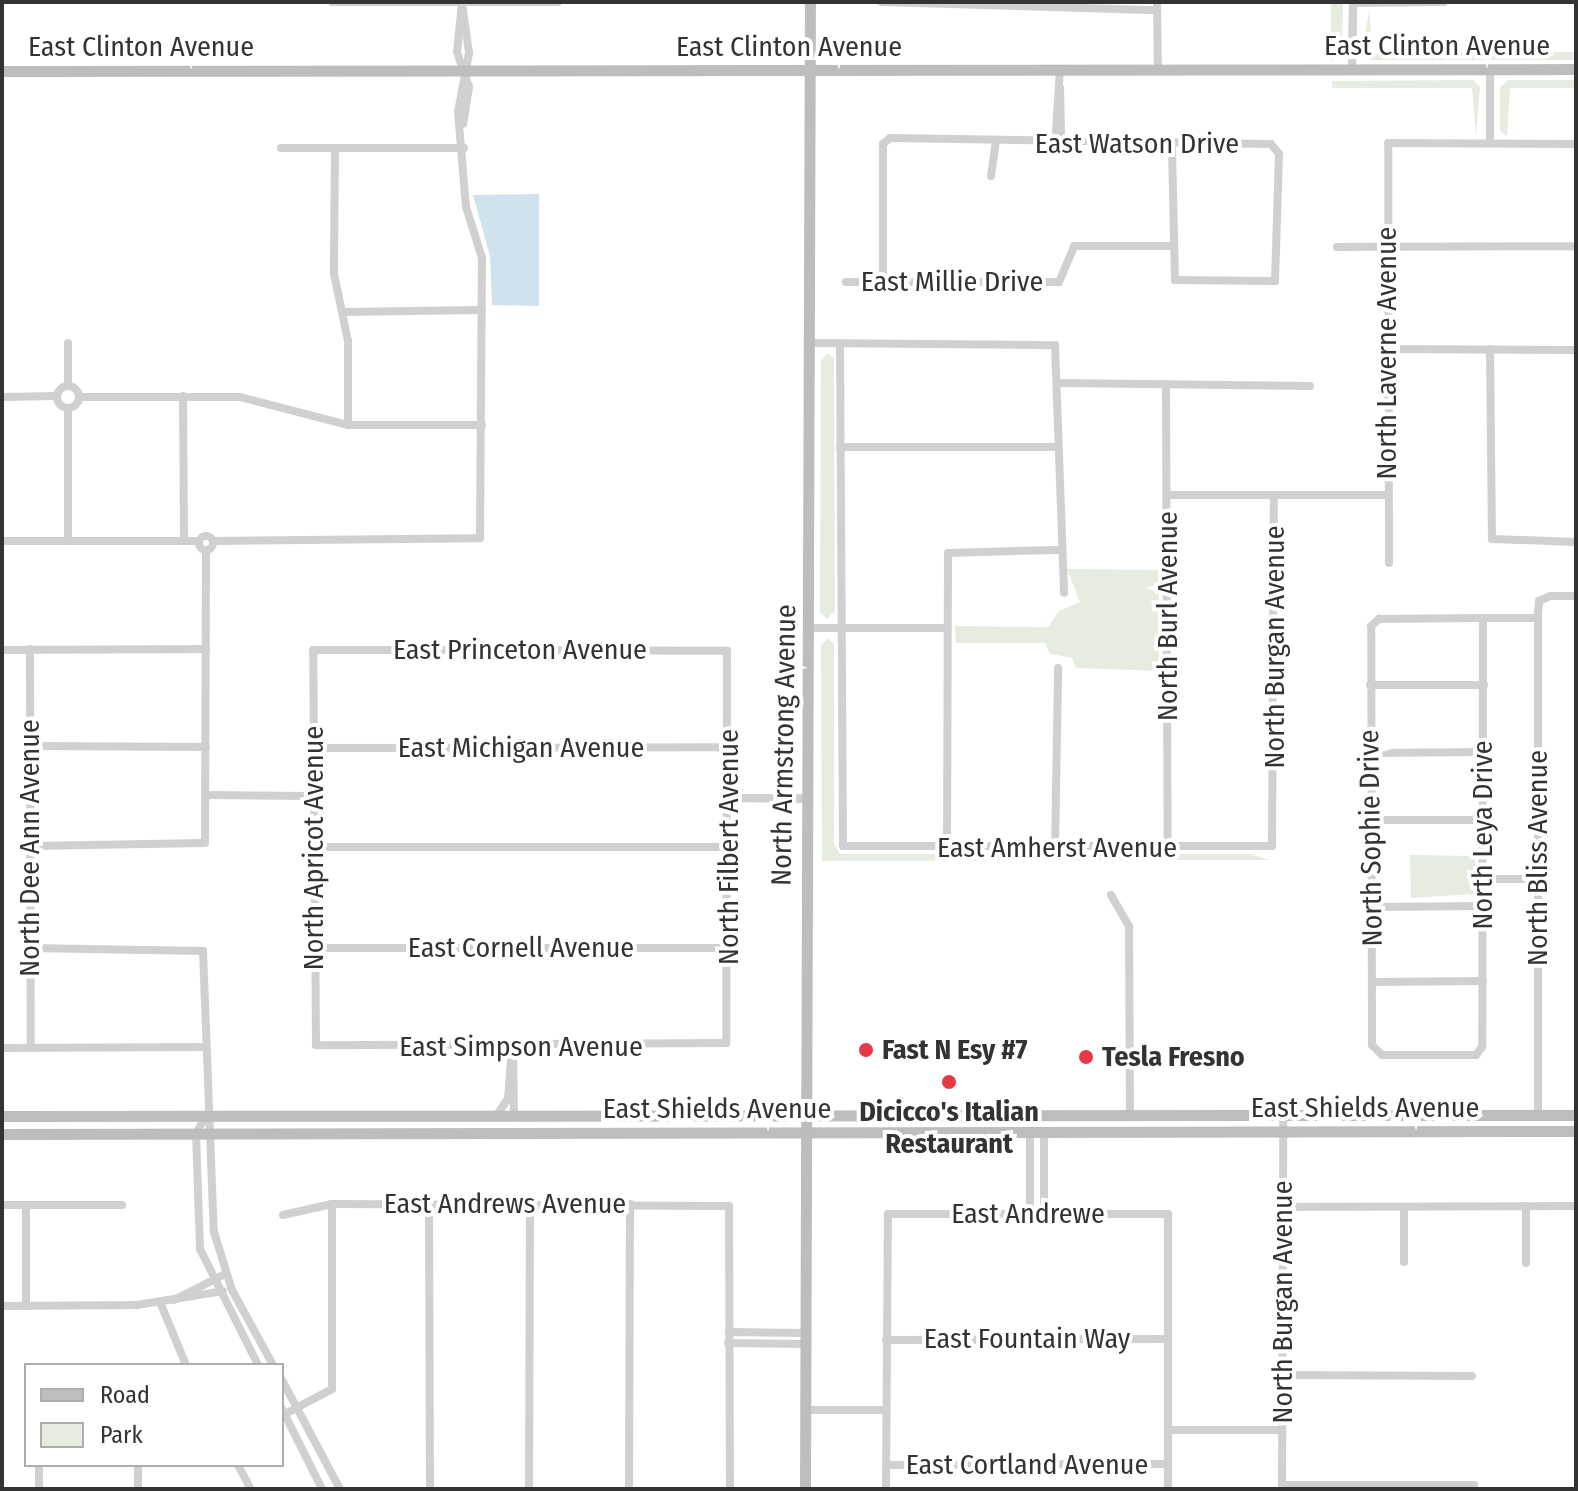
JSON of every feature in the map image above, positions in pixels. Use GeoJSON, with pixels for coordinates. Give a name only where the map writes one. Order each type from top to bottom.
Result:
{"type":"FeatureCollection","features":[{"type":"Feature","properties":{"kind":"main road","name":"North Armstrong Avenue"},"geometry":{"type":"LineString","coordinates":[[805,1489],[810,2]]}},
{"type":"Feature","properties":{"kind":"main road","name":"East Clinton Avenue"},"geometry":{"type":"LineString","coordinates":[[2,71],[1576,69]]}},
{"type":"Feature","properties":{"kind":"main road"},"geometry":{"type":"LineString","coordinates":[[1418,1131],[1533,1124],[1538,1115]]}},
{"type":"Feature","properties":{"kind":"main road","name":"East Shields Avenue"},"geometry":{"type":"LineString","coordinates":[[2,1116],[1576,1115]]}},
{"type":"Feature","properties":{"kind":"main road"},"geometry":{"type":"LineString","coordinates":[[402,1133],[504,1125],[514,1116]]}},
{"type":"Feature","properties":{"kind":"main road"},"geometry":{"type":"LineString","coordinates":[[1540,1131],[1576,1125]]}},
{"type":"Feature","properties":{"kind":"main road","name":"East Shields Avenue"},"geometry":{"type":"LineString","coordinates":[[2,1134],[1576,1131]]}},
{"type":"Feature","properties":{"kind":"street"},"geometry":{"type":"LineString","coordinates":[[332,2],[558,2]]}},
{"type":"Feature","properties":{"kind":"street"},"geometry":{"type":"LineString","coordinates":[[881,2],[1157,6],[1158,70]]}},
{"type":"Feature","properties":{"kind":"street"},"geometry":{"type":"LineString","coordinates":[[1352,70],[1353,2],[1444,2]]}},
{"type":"Feature","properties":{"kind":"street"},"geometry":{"type":"LineString","coordinates":[[2,541],[480,538],[482,258],[466,207],[463,124],[469,103],[463,72],[469,14],[462,3]]}},
{"type":"Feature","properties":{"kind":"street"},"geometry":{"type":"LineString","coordinates":[[1060,69],[1061,140]]}},
{"type":"Feature","properties":{"kind":"street"},"geometry":{"type":"LineString","coordinates":[[1490,71],[1490,143],[1576,144]]}},
{"type":"Feature","properties":{"kind":"street","name":"East Watson Drive"},"geometry":{"type":"LineString","coordinates":[[883,282],[883,144],[890,138],[1276,147],[1277,279],[1175,280],[1173,246]]}},
{"type":"Feature","properties":{"kind":"street","name":"East Watson Drive"},"geometry":{"type":"LineString","coordinates":[[991,176],[996,140]]}},
{"type":"Feature","properties":{"kind":"street","name":"North Laverne Avenue"},"geometry":{"type":"LineString","coordinates":[[1389,563],[1386,495],[1388,143],[1490,143]]}},
{"type":"Feature","properties":{"kind":"street"},"geometry":{"type":"LineString","coordinates":[[1172,144],[1173,246]]}},
{"type":"Feature","properties":{"kind":"street"},"geometry":{"type":"LineString","coordinates":[[281,148],[464,148]]}},
{"type":"Feature","properties":{"kind":"street"},"geometry":{"type":"LineString","coordinates":[[335,148],[334,274],[343,312],[348,425]]}},
{"type":"Feature","properties":{"kind":"street","name":"East Millie Drive"},"geometry":{"type":"LineString","coordinates":[[846,282],[1059,282],[1074,246],[1173,246]]}},
{"type":"Feature","properties":{"kind":"street"},"geometry":{"type":"LineString","coordinates":[[1337,247],[1576,246]]}},
{"type":"Feature","properties":{"kind":"street"},"geometry":{"type":"LineString","coordinates":[[343,312],[482,310]]}},
{"type":"Feature","properties":{"kind":"street"},"geometry":{"type":"LineString","coordinates":[[68,343],[68,386],[80,397]]}},
{"type":"Feature","properties":{"kind":"street"},"geometry":{"type":"LineString","coordinates":[[810,343],[1055,345],[1058,383],[1058,550],[1064,593]]}},
{"type":"Feature","properties":{"kind":"street","name":"North Armstrong Avenue"},"geometry":{"type":"LineString","coordinates":[[840,343],[843,846]]}},
{"type":"Feature","properties":{"kind":"street"},"geometry":{"type":"LineString","coordinates":[[1386,349],[1576,350]]}},
{"type":"Feature","properties":{"kind":"street"},"geometry":{"type":"LineString","coordinates":[[1490,349],[1492,539],[1576,542]]}},
{"type":"Feature","properties":{"kind":"street"},"geometry":{"type":"LineString","coordinates":[[1058,383],[1310,386]]}},
{"type":"Feature","properties":{"kind":"street","name":"North Burl Avenue"},"geometry":{"type":"LineString","coordinates":[[1166,384],[1168,847]]}},
{"type":"Feature","properties":{"kind":"street"},"geometry":{"type":"LineString","coordinates":[[2,397],[57,396],[68,386]]}},
{"type":"Feature","properties":{"kind":"street"},"geometry":{"type":"LineString","coordinates":[[57,396],[68,408],[68,541]]}},
{"type":"Feature","properties":{"kind":"street"},"geometry":{"type":"LineString","coordinates":[[183,396],[184,541]]}},
{"type":"Feature","properties":{"kind":"street"},"geometry":{"type":"LineString","coordinates":[[68,408],[80,397],[254,398],[348,425],[482,425]]}},
{"type":"Feature","properties":{"kind":"street"},"geometry":{"type":"LineString","coordinates":[[840,447],[1058,447]]}},
{"type":"Feature","properties":{"kind":"street"},"geometry":{"type":"LineString","coordinates":[[1167,495],[1386,495]]}},
{"type":"Feature","properties":{"kind":"street","name":"North Burgan Avenue"},"geometry":{"type":"LineString","coordinates":[[1272,846],[1274,495]]}},
{"type":"Feature","properties":{"kind":"street"},"geometry":{"type":"LineString","coordinates":[[199,541],[206,550]]}},
{"type":"Feature","properties":{"kind":"street"},"geometry":{"type":"LineString","coordinates":[[31,846],[205,843],[206,550],[213,541]]}},
{"type":"Feature","properties":{"kind":"street"},"geometry":{"type":"LineString","coordinates":[[947,848],[948,553],[1058,550]]}},
{"type":"Feature","properties":{"kind":"street","name":"North Bliss Avenue"},"geometry":{"type":"LineString","coordinates":[[1538,1115],[1539,601],[1576,596]]}},
{"type":"Feature","properties":{"kind":"street"},"geometry":{"type":"LineString","coordinates":[[1483,618],[1538,618]]}},
{"type":"Feature","properties":{"kind":"street","name":"North Sophie Drive"},"geometry":{"type":"LineString","coordinates":[[1375,1052],[1370,820],[1372,623],[1483,618]]}},
{"type":"Feature","properties":{"kind":"street","name":"North Leya Drive"},"geometry":{"type":"LineString","coordinates":[[1375,1052],[1481,1052],[1483,618]]}},
{"type":"Feature","properties":{"kind":"street"},"geometry":{"type":"LineString","coordinates":[[810,628],[947,628]]}},
{"type":"Feature","properties":{"kind":"street","name":"North Dee Ann Avenue"},"geometry":{"type":"LineString","coordinates":[[30,649],[31,1047]]}},
{"type":"Feature","properties":{"kind":"street"},"geometry":{"type":"LineString","coordinates":[[2,650],[206,649]]}},
{"type":"Feature","properties":{"kind":"street","name":"East Princeton Avenue"},"geometry":{"type":"LineString","coordinates":[[313,650],[727,651]]}},
{"type":"Feature","properties":{"kind":"street","name":"North Apricot Avenue"},"geometry":{"type":"LineString","coordinates":[[313,650],[316,1045]]}},
{"type":"Feature","properties":{"kind":"street","name":"North Filbert Avenue"},"geometry":{"type":"LineString","coordinates":[[726,1043],[729,948],[727,651]]}},
{"type":"Feature","properties":{"kind":"street"},"geometry":{"type":"LineString","coordinates":[[1055,848],[1058,668]]}},
{"type":"Feature","properties":{"kind":"street"},"geometry":{"type":"LineString","coordinates":[[1370,685],[1484,685]]}},
{"type":"Feature","properties":{"kind":"street"},"geometry":{"type":"LineString","coordinates":[[30,746],[206,747]]}},
{"type":"Feature","properties":{"kind":"street","name":"East Michigan Avenue"},"geometry":{"type":"LineString","coordinates":[[314,748],[729,747]]}},
{"type":"Feature","properties":{"kind":"street"},"geometry":{"type":"LineString","coordinates":[[1370,753],[1484,752]]}},
{"type":"Feature","properties":{"kind":"street"},"geometry":{"type":"LineString","coordinates":[[207,795],[313,796]]}},
{"type":"Feature","properties":{"kind":"street"},"geometry":{"type":"LineString","coordinates":[[729,798],[807,798]]}},
{"type":"Feature","properties":{"kind":"street"},"geometry":{"type":"LineString","coordinates":[[1370,820],[1484,820]]}},
{"type":"Feature","properties":{"kind":"street","name":"East Amherst Avenue"},"geometry":{"type":"LineString","coordinates":[[843,846],[1272,846]]}},
{"type":"Feature","properties":{"kind":"street"},"geometry":{"type":"LineString","coordinates":[[314,847],[729,847]]}},
{"type":"Feature","properties":{"kind":"street"},"geometry":{"type":"LineString","coordinates":[[1483,879],[1538,879]]}},
{"type":"Feature","properties":{"kind":"street"},"geometry":{"type":"LineString","coordinates":[[1111,895],[1129,926],[1130,1116]]}},
{"type":"Feature","properties":{"kind":"street"},"geometry":{"type":"LineString","coordinates":[[1373,907],[1483,906]]}},
{"type":"Feature","properties":{"kind":"street"},"geometry":{"type":"LineString","coordinates":[[30,948],[203,951],[205,1117],[196,1134],[200,1249],[218,1293],[257,1363]]}},
{"type":"Feature","properties":{"kind":"street","name":"East Cornell Avenue"},"geometry":{"type":"LineString","coordinates":[[314,948],[729,948]]}},
{"type":"Feature","properties":{"kind":"street"},"geometry":{"type":"LineString","coordinates":[[1373,982],[1483,981]]}},
{"type":"Feature","properties":{"kind":"street","name":"East Simpson Avenue"},"geometry":{"type":"LineString","coordinates":[[316,1045],[512,1047],[726,1043]]}},
{"type":"Feature","properties":{"kind":"street"},"geometry":{"type":"LineString","coordinates":[[2,1048],[206,1047]]}},
{"type":"Feature","properties":{"kind":"street"},"geometry":{"type":"LineString","coordinates":[[496,1116],[508,1099],[512,1047]]}},
{"type":"Feature","properties":{"kind":"street"},"geometry":{"type":"LineString","coordinates":[[512,1047],[514,1116]]}},
{"type":"Feature","properties":{"kind":"street","name":"North Burgan Avenue"},"geometry":{"type":"LineString","coordinates":[[1282,1487],[1283,1116]]}},
{"type":"Feature","properties":{"kind":"street"},"geometry":{"type":"LineString","coordinates":[[205,1117],[213,1133],[214,1232],[225,1274],[272,1363]]}},
{"type":"Feature","properties":{"kind":"street"},"geometry":{"type":"LineString","coordinates":[[1030,1132],[1030,1215]]}},
{"type":"Feature","properties":{"kind":"street"},"geometry":{"type":"LineString","coordinates":[[1044,1132],[1044,1215]]}},
{"type":"Feature","properties":{"kind":"street"},"geometry":{"type":"LineString","coordinates":[[284,1412],[332,1389],[332,1204]]}},
{"type":"Feature","properties":{"kind":"street","name":"East Andrews Avenue"},"geometry":{"type":"LineString","coordinates":[[283,1215],[332,1204],[729,1206],[729,1332]]}},
{"type":"Feature","properties":{"kind":"street"},"geometry":{"type":"LineString","coordinates":[[429,1204],[430,1489]]}},
{"type":"Feature","properties":{"kind":"street"},"geometry":{"type":"LineString","coordinates":[[529,1489],[530,1204]]}},
{"type":"Feature","properties":{"kind":"street"},"geometry":{"type":"LineString","coordinates":[[629,1489],[630,1204]]}},
{"type":"Feature","properties":{"kind":"street"},"geometry":{"type":"LineString","coordinates":[[2,1205],[122,1205]]}},
{"type":"Feature","properties":{"kind":"street"},"geometry":{"type":"LineString","coordinates":[[26,1205],[26,1306]]}},
{"type":"Feature","properties":{"kind":"street"},"geometry":{"type":"LineString","coordinates":[[1526,1206],[1526,1263]]}},
{"type":"Feature","properties":{"kind":"street"},"geometry":{"type":"LineString","coordinates":[[1283,1207],[1576,1206]]}},
{"type":"Feature","properties":{"kind":"street"},"geometry":{"type":"LineString","coordinates":[[1404,1207],[1404,1262]]}},
{"type":"Feature","properties":{"kind":"street","name":"East Andrewe"},"geometry":{"type":"LineString","coordinates":[[886,1340],[888,1214],[1168,1214],[1168,1339]]}},
{"type":"Feature","properties":{"kind":"street"},"geometry":{"type":"LineString","coordinates":[[173,1301],[225,1274]]}},
{"type":"Feature","properties":{"kind":"street"},"geometry":{"type":"LineString","coordinates":[[2,1306],[173,1301],[218,1293],[231,1287]]}},
{"type":"Feature","properties":{"kind":"street"},"geometry":{"type":"LineString","coordinates":[[160,1302],[185,1363]]}},
{"type":"Feature","properties":{"kind":"street"},"geometry":{"type":"LineString","coordinates":[[730,1489],[729,1332],[806,1338]]}},
{"type":"Feature","properties":{"kind":"street"},"geometry":{"type":"LineString","coordinates":[[728,1343],[806,1338]]}},
{"type":"Feature","properties":{"kind":"street"},"geometry":{"type":"LineString","coordinates":[[1168,1339],[1168,1489]]}},
{"type":"Feature","properties":{"kind":"street","name":"East Fountain Way"},"geometry":{"type":"LineString","coordinates":[[886,1340],[1168,1339]]}},
{"type":"Feature","properties":{"kind":"street"},"geometry":{"type":"LineString","coordinates":[[886,1340],[886,1489]]}},
{"type":"Feature","properties":{"kind":"street"},"geometry":{"type":"LineString","coordinates":[[1282,1375],[1472,1376]]}},
{"type":"Feature","properties":{"kind":"street"},"geometry":{"type":"LineString","coordinates":[[284,1384],[340,1489]]}},
{"type":"Feature","properties":{"kind":"street"},"geometry":{"type":"LineString","coordinates":[[805,1410],[885,1410]]}},
{"type":"Feature","properties":{"kind":"street"},"geometry":{"type":"LineString","coordinates":[[284,1414],[322,1489]]}},
{"type":"Feature","properties":{"kind":"street","name":"East Cortland Avenue"},"geometry":{"type":"LineString","coordinates":[[1168,1430],[1282,1430]]}},
{"type":"Feature","properties":{"kind":"street","name":"East Cortland Avenue"},"geometry":{"type":"LineString","coordinates":[[886,1465],[1168,1464]]}},
{"type":"Feature","properties":{"kind":"street"},"geometry":{"type":"LineString","coordinates":[[39,1467],[39,1489]]}},
{"type":"Feature","properties":{"kind":"street"},"geometry":{"type":"LineString","coordinates":[[138,1467],[138,1489]]}},
{"type":"Feature","properties":{"kind":"street"},"geometry":{"type":"LineString","coordinates":[[239,1467],[251,1489]]}},
{"type":"Feature","properties":{"kind":"street"},"geometry":{"type":"LineString","coordinates":[[1282,1487],[1474,1485]]}},
{"type":"Feature","properties":{"kind":"green space"},"geometry":{"type":"Polygon","coordinates":[[[1331,2],[1343,2],[1342,52],[1331,61],[1331,2]]]}},
{"type":"Feature","properties":{"kind":"green space"},"geometry":{"type":"Polygon","coordinates":[[[1369,10],[1373,53],[1576,52],[1576,60],[1371,60],[1363,52],[1369,10]]]}},
{"type":"Feature","properties":{"kind":"green space"},"geometry":{"type":"Polygon","coordinates":[[[1473,80],[1480,87],[1476,136],[1472,88],[1332,88],[1332,81],[1473,80]]]}},
{"type":"Feature","properties":{"kind":"green space"},"geometry":{"type":"Polygon","coordinates":[[[1508,80],[1576,80],[1576,88],[1510,88],[1507,136],[1500,131],[1500,87],[1508,80]]]}},
{"type":"Feature","properties":{"kind":"green space"},"geometry":{"type":"Polygon","coordinates":[[[828,353],[834,359],[835,611],[827,619],[820,612],[821,360],[828,353]]]}},
{"type":"Feature","properties":{"kind":"green space"},"geometry":{"type":"Polygon","coordinates":[[[1067,569],[1159,570],[1159,671],[1076,668],[1072,658],[1050,654],[1045,643],[956,643],[955,626],[1048,627],[1059,611],[1080,602],[1067,569]]]}},
{"type":"Feature","properties":{"kind":"green space"},"geometry":{"type":"Polygon","coordinates":[[[828,638],[834,644],[834,843],[840,854],[1250,854],[1270,860],[822,861],[821,645],[828,638]]]}},
{"type":"Feature","properties":{"kind":"green space"},"geometry":{"type":"Polygon","coordinates":[[[1410,855],[1475,856],[1474,894],[1411,898],[1410,855]]]}},
{"type":"Feature","properties":{"kind":"water"},"geometry":{"type":"Polygon","coordinates":[[[539,194],[539,306],[492,305],[490,256],[473,195],[539,194]]]}},
{"type":"Feature","properties":{"kind":"place","name":"Fast N Esy #7"},"geometry":{"type":"Point","coordinates":[866,1050]}},
{"type":"Feature","properties":{"kind":"place","name":"Tesla Fresno"},"geometry":{"type":"Point","coordinates":[1086,1057]}},
{"type":"Feature","properties":{"kind":"place","name":"Dicicco's Italian Restaurant"},"geometry":{"type":"Point","coordinates":[949,1082]}}]}
